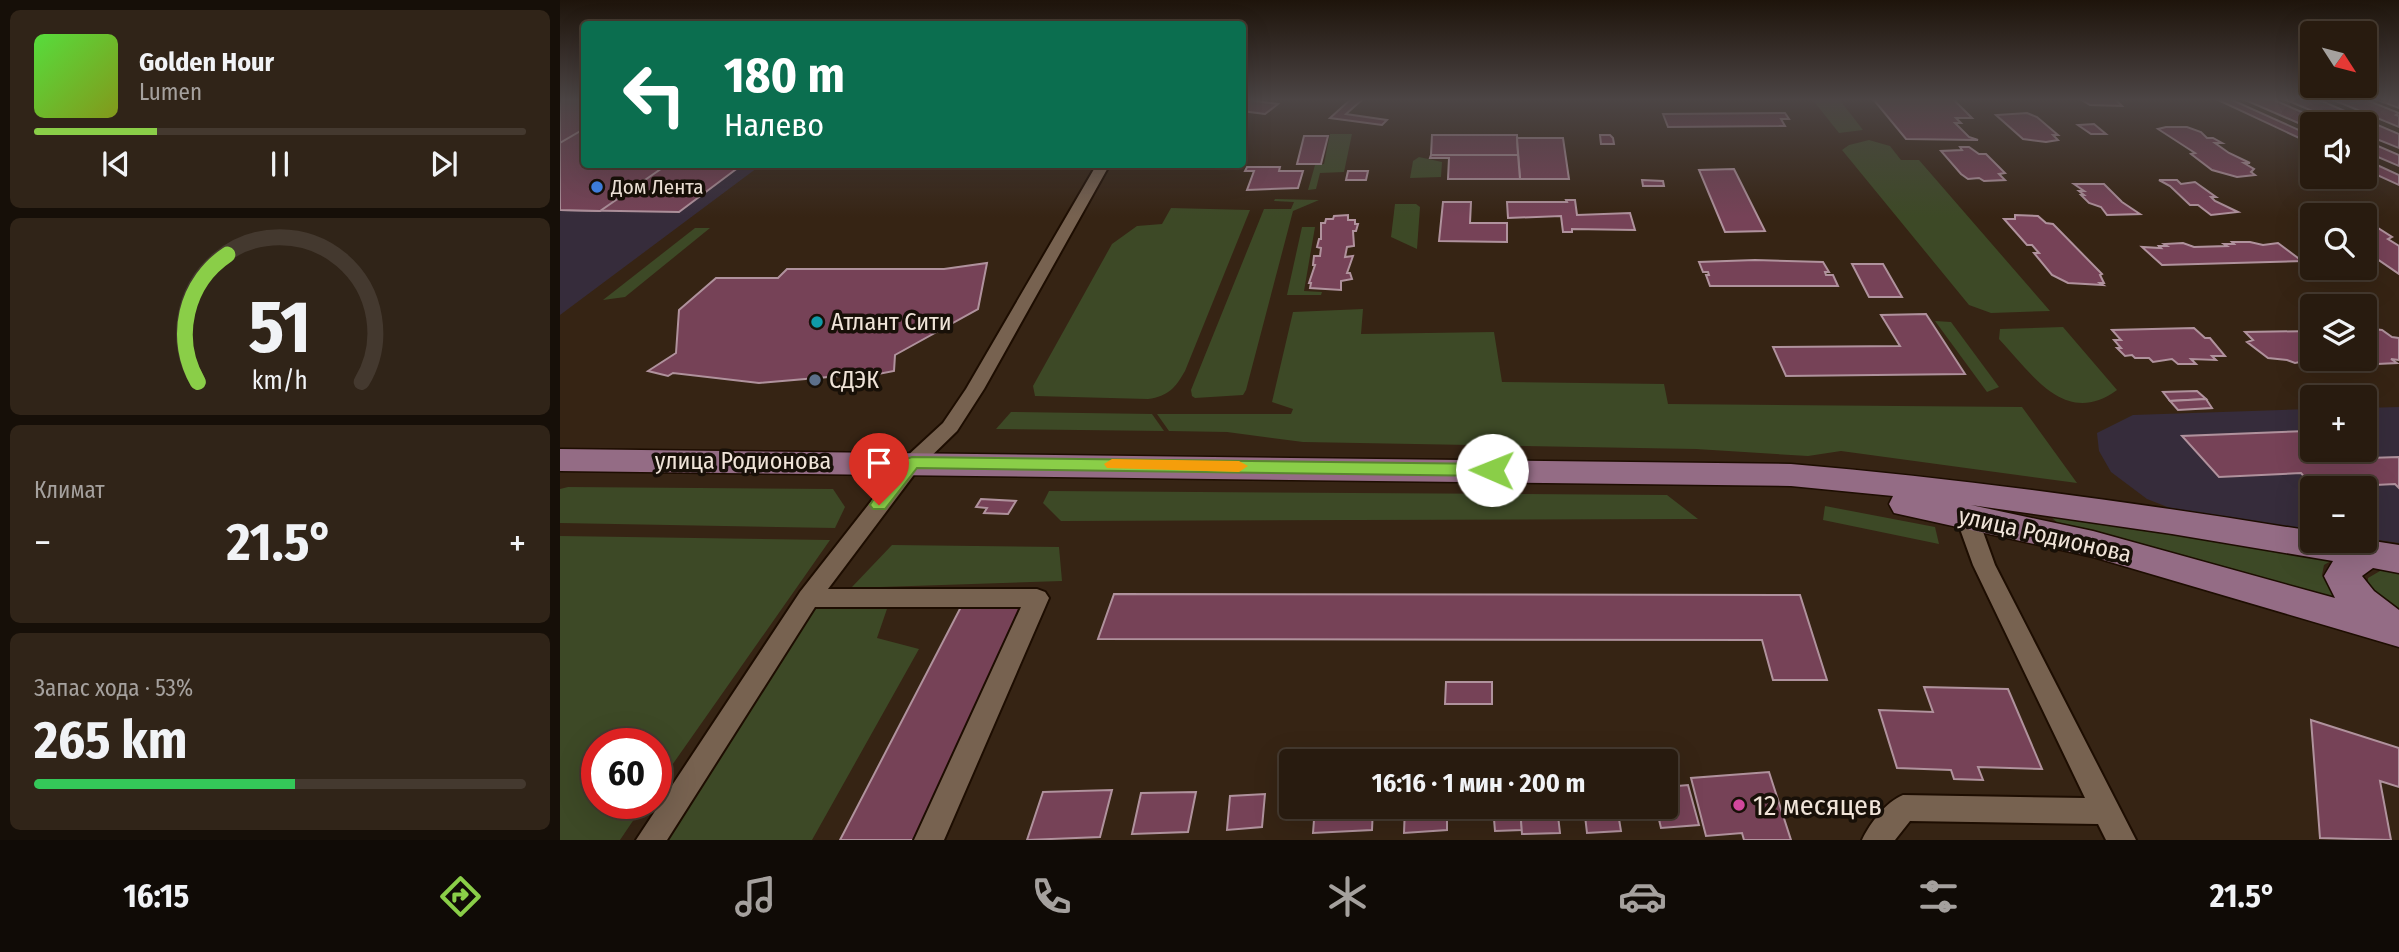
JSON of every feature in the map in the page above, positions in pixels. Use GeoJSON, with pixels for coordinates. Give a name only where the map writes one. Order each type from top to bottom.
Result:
{"type":"FeatureCollection","features":[{"type":"Feature","properties":{"kind":"main road","name":"улица Родионова"},"geometry":{"type":"LineString","coordinates":[[560,460],[1791,475],[1909,485],[2115,511],[2383,556]]}},
{"type":"Feature","properties":{"kind":"main road","name":"улица Родионова"},"geometry":{"type":"LineString","coordinates":[[1683,473],[1827,491],[1966,515],[2093,544],[2399,631]]}},
{"type":"Feature","properties":{"kind":"main road"},"geometry":{"type":"LineString","coordinates":[[2383,556],[2349,566],[2343,576],[2348,589],[2358,602],[2399,631]]}},
{"type":"Feature","properties":{"kind":"street"},"geometry":{"type":"LineString","coordinates":[[651,840],[807,598],[912,463],[950,427],[975,389],[1102,168]]}},
{"type":"Feature","properties":{"kind":"street"},"geometry":{"type":"LineString","coordinates":[[1966,515],[1984,565],[2122,840]]}},
{"type":"Feature","properties":{"kind":"street"},"geometry":{"type":"LineString","coordinates":[[807,598],[1037,598],[929,840]]}},
{"type":"Feature","properties":{"kind":"street"},"geometry":{"type":"LineString","coordinates":[[1877,840],[1903,808],[2106,811]]}},
{"type":"Feature","properties":{"kind":"shaded area"},"geometry":{"type":"Polygon","coordinates":[[[560,138],[581,138],[581,168],[757,168],[560,315],[560,138]]]}},
{"type":"Feature","properties":{"kind":"shaded area"},"geometry":{"type":"Polygon","coordinates":[[[2399,407],[2399,543],[2377,540],[2377,476],[2300,476],[2300,529],[2175,510],[2147,499],[2111,472],[2099,451],[2097,433],[2133,415],[2300,409],[2300,462],[2377,462],[2377,408],[2399,407]]]}},
{"type":"Feature","properties":{"kind":"green space"},"geometry":{"type":"Polygon","coordinates":[[[1329,138],[1351,138],[1344,172],[1320,173],[1316,189],[1308,190],[1315,165],[1324,164],[1329,138]]]}},
{"type":"Feature","properties":{"kind":"green space"},"geometry":{"type":"Polygon","coordinates":[[[1869,140],[1890,146],[1901,160],[1919,160],[2050,311],[1991,313],[1969,305],[1842,150],[1849,145],[1869,140]]]}},
{"type":"Feature","properties":{"kind":"green space"},"geometry":{"type":"Polygon","coordinates":[[[1419,157],[1442,162],[1441,177],[1410,178],[1413,161],[1419,157]]]}},
{"type":"Feature","properties":{"kind":"green space"},"geometry":{"type":"Polygon","coordinates":[[[1319,200],[1293,211],[1246,390],[1243,395],[1195,398],[1191,390],[1264,209],[1291,209],[1294,202],[1274,201],[1319,200]]]}},
{"type":"Feature","properties":{"kind":"green space"},"geometry":{"type":"Polygon","coordinates":[[[1395,204],[1416,204],[1420,207],[1417,249],[1391,237],[1395,204]]]}},
{"type":"Feature","properties":{"kind":"green space"},"geometry":{"type":"Polygon","coordinates":[[[1171,208],[1250,210],[1185,371],[1178,382],[1166,393],[1148,399],[1035,396],[1033,386],[1112,244],[1137,226],[1162,224],[1171,208]]]}},
{"type":"Feature","properties":{"kind":"green space"},"geometry":{"type":"Polygon","coordinates":[[[1302,227],[1315,227],[1304,291],[1322,292],[1321,295],[1287,295],[1302,227]]]}},
{"type":"Feature","properties":{"kind":"green space"},"geometry":{"type":"Polygon","coordinates":[[[695,228],[710,228],[625,297],[603,300],[695,228]]]}},
{"type":"Feature","properties":{"kind":"green space"},"geometry":{"type":"Polygon","coordinates":[[[1363,309],[1361,334],[1494,332],[1502,382],[1664,384],[1668,404],[2022,407],[2077,483],[1841,451],[1808,456],[1696,449],[1303,442],[1227,432],[1169,431],[1157,414],[1291,414],[1293,409],[1272,402],[1293,312],[1363,309]]]}},
{"type":"Feature","properties":{"kind":"green space"},"geometry":{"type":"Polygon","coordinates":[[[1935,321],[1951,322],[1999,387],[1987,392],[1935,321]]]}},
{"type":"Feature","properties":{"kind":"green space"},"geometry":{"type":"Polygon","coordinates":[[[2063,327],[2117,390],[2098,400],[2081,403],[2066,400],[2037,381],[1999,339],[2000,329],[2063,327]]]}},
{"type":"Feature","properties":{"kind":"green space"},"geometry":{"type":"Polygon","coordinates":[[[1011,412],[1152,414],[1164,431],[996,429],[1011,412]]]}},
{"type":"Feature","properties":{"kind":"green space"},"geometry":{"type":"Polygon","coordinates":[[[560,489],[833,489],[845,507],[835,528],[560,523],[560,489]]]}},
{"type":"Feature","properties":{"kind":"green space"},"geometry":{"type":"Polygon","coordinates":[[[1049,491],[1667,495],[1698,519],[1061,521],[1043,503],[1049,491]]]}},
{"type":"Feature","properties":{"kind":"green space"},"geometry":{"type":"Polygon","coordinates":[[[1825,506],[1935,527],[1939,544],[1823,520],[1825,506]]]}},
{"type":"Feature","properties":{"kind":"green space"},"geometry":{"type":"Polygon","coordinates":[[[2054,514],[2336,558],[2324,565],[2322,575],[2329,588],[2348,605],[2061,526],[2051,517],[2054,514]]]}},
{"type":"Feature","properties":{"kind":"green space"},"geometry":{"type":"Polygon","coordinates":[[[560,536],[830,540],[672,765],[672,728],[581,728],[581,819],[634,819],[620,840],[560,840],[560,536]]]}},
{"type":"Feature","properties":{"kind":"green space"},"geometry":{"type":"Polygon","coordinates":[[[892,545],[1059,547],[1062,581],[851,588],[892,545]]]}},
{"type":"Feature","properties":{"kind":"green space"},"geometry":{"type":"Polygon","coordinates":[[[2399,569],[2399,615],[2368,587],[2368,578],[2380,571],[2399,569]]]}},
{"type":"Feature","properties":{"kind":"green space"},"geometry":{"type":"Polygon","coordinates":[[[819,606],[888,606],[877,638],[919,649],[812,840],[667,840],[795,626],[819,606]]]}},
{"type":"Feature","properties":{"kind":"building"},"geometry":{"type":"Polygon","coordinates":[[[560,138],[581,138],[581,168],[738,168],[679,212],[560,210],[560,138]]]}},
{"type":"Feature","properties":{"kind":"building","name":"Дом Лента"},"geometry":{"type":"Polygon","coordinates":[[[568,138],[581,138],[581,168],[662,168],[600,211],[560,210],[560,143],[568,138]]]}},
{"type":"Feature","properties":{"kind":"building"},"geometry":{"type":"Polygon","coordinates":[[[1303,138],[1327,138],[1321,164],[1297,164],[1303,138]]]}},
{"type":"Feature","properties":{"kind":"building"},"geometry":{"type":"Polygon","coordinates":[[[1432,138],[1517,138],[1518,155],[1431,155],[1432,138]]]}},
{"type":"Feature","properties":{"kind":"building"},"geometry":{"type":"Polygon","coordinates":[[[1517,138],[1563,138],[1569,179],[1520,179],[1517,138]]]}},
{"type":"Feature","properties":{"kind":"building"},"geometry":{"type":"Polygon","coordinates":[[[1600,138],[1613,138],[1614,144],[1601,144],[1600,138]]]}},
{"type":"Feature","properties":{"kind":"building"},"geometry":{"type":"Polygon","coordinates":[[[1973,138],[1978,140],[1906,139],[1973,138]]]}},
{"type":"Feature","properties":{"kind":"building"},"geometry":{"type":"Polygon","coordinates":[[[2056,138],[2058,140],[2046,142],[2023,139],[2056,138]]]}},
{"type":"Feature","properties":{"kind":"building"},"geometry":{"type":"Polygon","coordinates":[[[2172,138],[2213,138],[2222,143],[2215,143],[2229,153],[2250,163],[2244,163],[2254,169],[2251,172],[2255,175],[2237,177],[2212,170],[2191,154],[2195,153],[2172,138]]]}},
{"type":"Feature","properties":{"kind":"building"},"geometry":{"type":"Polygon","coordinates":[[[2377,138],[2399,138],[2399,148],[2377,139],[2377,138]]]}},
{"type":"Feature","properties":{"kind":"building"},"geometry":{"type":"Polygon","coordinates":[[[2377,146],[2399,155],[2399,166],[2377,157],[2377,146]]]}},
{"type":"Feature","properties":{"kind":"building"},"geometry":{"type":"Polygon","coordinates":[[[1960,147],[1969,147],[1979,154],[1986,154],[2005,173],[1999,174],[2005,180],[1968,179],[1961,174],[1941,151],[1962,150],[1960,147]]]}},
{"type":"Feature","properties":{"kind":"building"},"geometry":{"type":"Polygon","coordinates":[[[1431,155],[1518,155],[1520,179],[1448,179],[1449,158],[1430,158],[1431,155]]]}},
{"type":"Feature","properties":{"kind":"building"},"geometry":{"type":"Polygon","coordinates":[[[2377,165],[2399,175],[2399,185],[2377,175],[2377,165]]]}},
{"type":"Feature","properties":{"kind":"building"},"geometry":{"type":"Polygon","coordinates":[[[1247,167],[1280,167],[1279,171],[1303,171],[1298,188],[1247,190],[1254,171],[1245,171],[1247,167]]]}},
{"type":"Feature","properties":{"kind":"building"},"geometry":{"type":"Polygon","coordinates":[[[1734,169],[1765,231],[1725,232],[1699,170],[1734,169]]]}},
{"type":"Feature","properties":{"kind":"building"},"geometry":{"type":"Polygon","coordinates":[[[1348,171],[1368,171],[1366,180],[1346,180],[1348,171]]]}},
{"type":"Feature","properties":{"kind":"building"},"geometry":{"type":"Polygon","coordinates":[[[1642,180],[1663,181],[1664,186],[1643,186],[1642,180]]]}},
{"type":"Feature","properties":{"kind":"building"},"geometry":{"type":"Polygon","coordinates":[[[2159,180],[2177,180],[2181,184],[2195,182],[2216,197],[2211,197],[2215,201],[2238,212],[2211,215],[2198,205],[2190,205],[2170,186],[2159,180]]]}},
{"type":"Feature","properties":{"kind":"building"},"geometry":{"type":"Polygon","coordinates":[[[2074,184],[2104,184],[2122,202],[2140,214],[2107,215],[2101,207],[2089,203],[2079,191],[2084,191],[2074,184]]]}},
{"type":"Feature","properties":{"kind":"building"},"geometry":{"type":"Polygon","coordinates":[[[1566,200],[1575,200],[1577,215],[1630,213],[1635,230],[1572,229],[1572,232],[1563,232],[1561,216],[1508,218],[1507,202],[1567,202],[1566,200]]]}},
{"type":"Feature","properties":{"kind":"building"},"geometry":{"type":"Polygon","coordinates":[[[1443,202],[1471,202],[1470,223],[1507,223],[1507,242],[1439,241],[1443,202]]]}},
{"type":"Feature","properties":{"kind":"building"},"geometry":{"type":"Polygon","coordinates":[[[1348,215],[1348,220],[1355,220],[1355,224],[1358,224],[1356,231],[1353,231],[1354,246],[1347,247],[1345,257],[1353,256],[1347,273],[1350,273],[1352,279],[1341,281],[1341,290],[1310,288],[1315,265],[1314,256],[1320,256],[1321,248],[1317,247],[1321,239],[1321,223],[1325,223],[1326,219],[1333,219],[1334,216],[1348,215]]]}},
{"type":"Feature","properties":{"kind":"building"},"geometry":{"type":"Polygon","coordinates":[[[2015,215],[2038,216],[2046,223],[2053,224],[2102,274],[2100,275],[2104,283],[2100,283],[2103,285],[2068,283],[2052,275],[2034,253],[2039,253],[2032,245],[2027,245],[2004,219],[2015,219],[2015,215]]]}},
{"type":"Feature","properties":{"kind":"building"},"geometry":{"type":"Polygon","coordinates":[[[2377,227],[2392,237],[2388,239],[2399,246],[2399,274],[2377,259],[2377,227]]]}},
{"type":"Feature","properties":{"kind":"building"},"geometry":{"type":"Polygon","coordinates":[[[2232,242],[2263,245],[2278,243],[2300,261],[2162,265],[2142,247],[2161,248],[2159,246],[2167,246],[2164,244],[2183,243],[2194,247],[2234,244],[2232,242]]]}},
{"type":"Feature","properties":{"kind":"building"},"geometry":{"type":"Polygon","coordinates":[[[1699,262],[1823,262],[1829,272],[1825,272],[1826,275],[1833,275],[1838,286],[1710,286],[1706,275],[1709,275],[1708,272],[1703,272],[1699,262]]]}},
{"type":"Feature","properties":{"kind":"building","name":"Атлант Сити"},"geometry":{"type":"Polygon","coordinates":[[[987,263],[978,309],[895,355],[894,371],[863,377],[864,374],[759,383],[673,373],[668,376],[648,371],[676,353],[679,310],[716,278],[778,278],[787,269],[944,269],[987,263]]]}},
{"type":"Feature","properties":{"kind":"building"},"geometry":{"type":"Polygon","coordinates":[[[1852,264],[1883,264],[1902,297],[1869,297],[1852,264]]]}},
{"type":"Feature","properties":{"kind":"building"},"geometry":{"type":"Polygon","coordinates":[[[1926,314],[1965,374],[1786,376],[1773,347],[1900,346],[1881,315],[1926,314]]]}},
{"type":"Feature","properties":{"kind":"building"},"geometry":{"type":"Polygon","coordinates":[[[2194,328],[2205,338],[2210,338],[2225,356],[2212,356],[2216,360],[2191,359],[2196,364],[2178,364],[2172,359],[2153,362],[2149,358],[2125,356],[2114,340],[2121,340],[2112,330],[2194,328]]]}},
{"type":"Feature","properties":{"kind":"building"},"geometry":{"type":"Polygon","coordinates":[[[2377,329],[2399,338],[2399,360],[2391,359],[2397,363],[2377,364],[2377,329]]]}},
{"type":"Feature","properties":{"kind":"building"},"geometry":{"type":"Polygon","coordinates":[[[2300,331],[2300,362],[2268,358],[2247,342],[2253,340],[2245,332],[2300,331]]]}},
{"type":"Feature","properties":{"kind":"building"},"geometry":{"type":"Polygon","coordinates":[[[2197,391],[2206,399],[2170,401],[2163,392],[2197,391]]]}},
{"type":"Feature","properties":{"kind":"building"},"geometry":{"type":"Polygon","coordinates":[[[2206,399],[2212,408],[2178,410],[2170,401],[2206,399]]]}},
{"type":"Feature","properties":{"kind":"building"},"geometry":{"type":"Polygon","coordinates":[[[2300,431],[2300,462],[2377,462],[2377,458],[2399,457],[2399,488],[2395,484],[2377,485],[2377,476],[2304,476],[2301,473],[2219,477],[2182,436],[2300,431]]]}},
{"type":"Feature","properties":{"kind":"building"},"geometry":{"type":"Polygon","coordinates":[[[981,499],[1016,501],[1008,514],[984,513],[987,508],[976,507],[981,499]]]}},
{"type":"Feature","properties":{"kind":"building"},"geometry":{"type":"Polygon","coordinates":[[[1114,594],[1800,595],[1827,680],[1773,680],[1762,640],[1098,639],[1114,594]]]}},
{"type":"Feature","properties":{"kind":"building"},"geometry":{"type":"Polygon","coordinates":[[[963,603],[1023,603],[914,840],[840,840],[963,603]]]}},
{"type":"Feature","properties":{"kind":"building"},"geometry":{"type":"Polygon","coordinates":[[[1446,682],[1492,682],[1492,704],[1445,704],[1446,682]]]}},
{"type":"Feature","properties":{"kind":"building"},"geometry":{"type":"Polygon","coordinates":[[[1924,687],[2008,689],[2042,769],[1978,767],[1983,780],[1954,779],[1951,770],[1897,768],[1879,710],[1933,712],[1924,687]]]}},
{"type":"Feature","properties":{"kind":"building"},"geometry":{"type":"Polygon","coordinates":[[[2311,720],[2399,748],[2399,787],[2380,781],[2391,840],[2320,838],[2311,720]]]}},
{"type":"Feature","properties":{"kind":"building","name":"12 месяцев"},"geometry":{"type":"Polygon","coordinates":[[[1769,772],[1791,840],[1744,840],[1742,833],[1706,836],[1691,778],[1769,772]]]}},
{"type":"Feature","properties":{"kind":"building"},"geometry":{"type":"Polygon","coordinates":[[[1688,785],[1699,825],[1661,828],[1659,819],[1678,819],[1678,786],[1688,785]]]}},
{"type":"Feature","properties":{"kind":"building"},"geometry":{"type":"Polygon","coordinates":[[[1112,790],[1100,837],[1027,840],[1043,792],[1112,790]]]}},
{"type":"Feature","properties":{"kind":"building"},"geometry":{"type":"Polygon","coordinates":[[[1196,792],[1188,832],[1132,834],[1141,793],[1196,792]]]}},
{"type":"Feature","properties":{"kind":"building"},"geometry":{"type":"Polygon","coordinates":[[[1265,794],[1262,827],[1227,830],[1230,796],[1265,794]]]}},
{"type":"Feature","properties":{"kind":"building"},"geometry":{"type":"Polygon","coordinates":[[[1314,819],[1372,819],[1372,830],[1313,833],[1314,819]]]}},
{"type":"Feature","properties":{"kind":"building"},"geometry":{"type":"Polygon","coordinates":[[[1405,819],[1447,819],[1447,830],[1404,833],[1405,819]]]}},
{"type":"Feature","properties":{"kind":"building"},"geometry":{"type":"Polygon","coordinates":[[[1494,819],[1521,819],[1522,830],[1495,831],[1494,819]]]}},
{"type":"Feature","properties":{"kind":"building"},"geometry":{"type":"Polygon","coordinates":[[[1521,819],[1558,819],[1560,833],[1522,834],[1521,819]]]}},
{"type":"Feature","properties":{"kind":"building"},"geometry":{"type":"Polygon","coordinates":[[[1585,819],[1619,819],[1621,831],[1587,833],[1585,819]]]}},
{"type":"Feature","properties":{"kind":"slow traffic"},"geometry":{"type":"LineString","coordinates":[[1112,464],[1239,466]]}},
{"type":"Feature","properties":{"kind":"place","name":"Дом Лента"},"geometry":{"type":"Point","coordinates":[597,187]}},
{"type":"Feature","properties":{"kind":"place","name":"Атлант Сити"},"geometry":{"type":"Point","coordinates":[817,322]}},
{"type":"Feature","properties":{"kind":"place","name":"СДЭК"},"geometry":{"type":"Point","coordinates":[815,380]}},
{"type":"Feature","properties":{"kind":"place","name":"12 месяцев"},"geometry":{"type":"Point","coordinates":[1739,805]}},
{"type":"Feature","properties":{"kind":"route"},"geometry":{"type":"LineString","coordinates":[[879,505],[912,463],[1492,470]]}}]}
